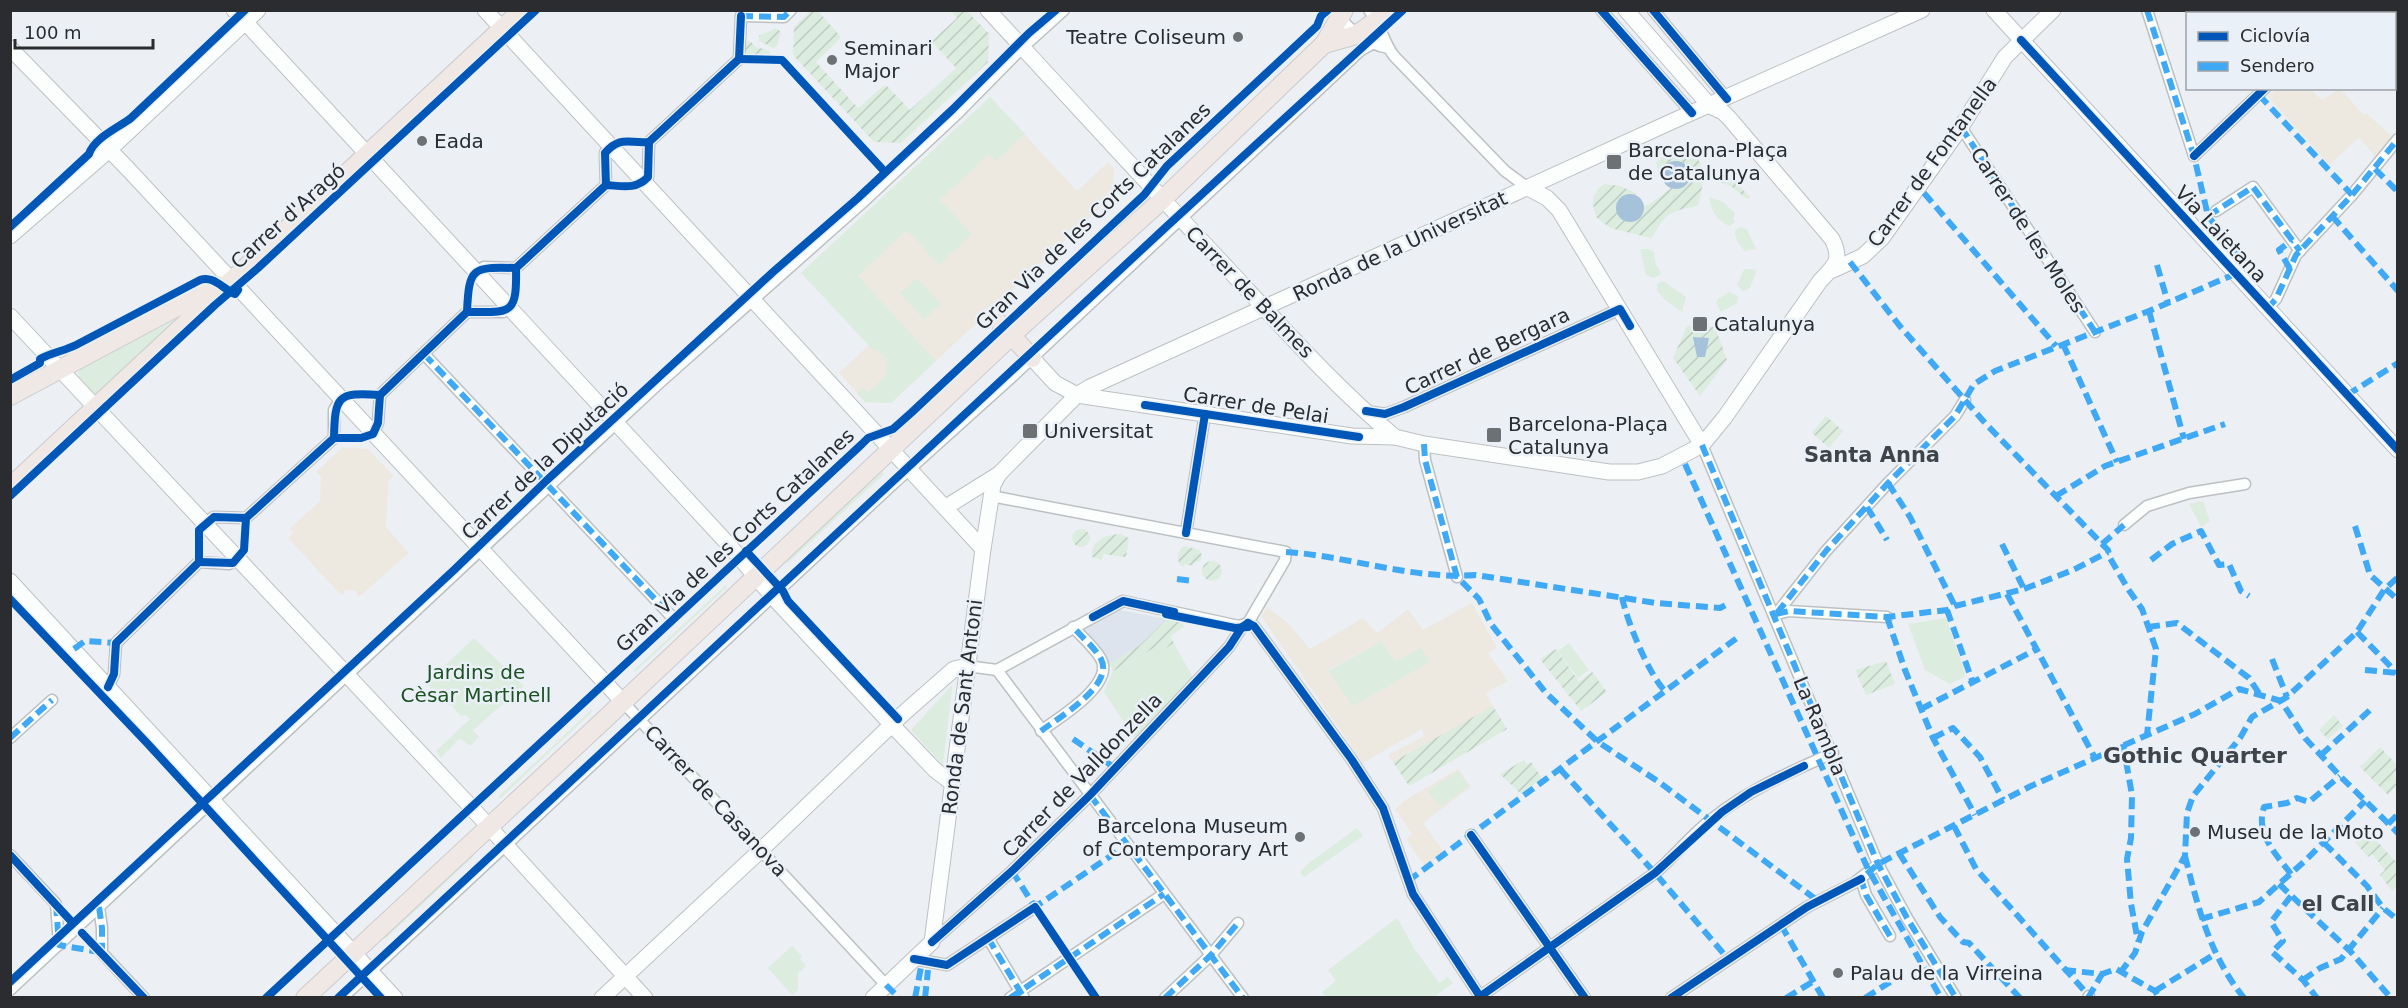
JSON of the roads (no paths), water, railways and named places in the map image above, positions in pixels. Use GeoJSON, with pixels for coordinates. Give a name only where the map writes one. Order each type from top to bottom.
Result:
{"type":"FeatureCollection","features":[{"type":"Feature","properties":{"kind":"main road"},"geometry":{"type":"LineString","coordinates":[[234,10],[616,423],[773,597],[935,770],[952,783]]}},
{"type":"Feature","properties":{"kind":"main road"},"geometry":{"type":"LineString","coordinates":[[10,236],[110,150],[258,10]]}},
{"type":"Feature","properties":{"kind":"main road"},"geometry":{"type":"LineString","coordinates":[[485,10],[983,549]]}},
{"type":"Feature","properties":{"kind":"main road","name":"Carrer d'Aragó"},"geometry":{"type":"LineString","coordinates":[[10,487],[522,10]]}},
{"type":"Feature","properties":{"kind":"main road","name":"Carrer de Balmes"},"geometry":{"type":"LineString","coordinates":[[988,10],[1265,309],[1366,411],[1395,437]]}},
{"type":"Feature","properties":{"kind":"main road"},"geometry":{"type":"LineString","coordinates":[[1528,188],[1555,203],[1702,445],[1725,417],[1820,281],[1833,270],[1837,254],[1832,239],[1720,106],[1641,28],[1626,10]]}},
{"type":"Feature","properties":{"kind":"main road","name":"Ronda de la Universitat"},"geometry":{"type":"LineString","coordinates":[[1077,395],[1692,113],[1720,106],[1922,10]]}},
{"type":"Feature","properties":{"kind":"main road","name":"Via Laietana"},"geometry":{"type":"LineString","coordinates":[[1994,10],[2397,450]]}},
{"type":"Feature","properties":{"kind":"main road","name":"Carrer de Fontanella"},"geometry":{"type":"LineString","coordinates":[[1833,270],[1863,256],[1872,249],[1961,127],[2006,57],[2053,10]]}},
{"type":"Feature","properties":{"kind":"main road","name":"Gran Via de les Corts Catalanes"},"geometry":{"type":"LineString","coordinates":[[305,998],[891,449],[1006,330],[1162,200],[1324,44],[1339,13]]}},
{"type":"Feature","properties":{"kind":"main road","name":"Gran Via de les Corts Catalanes"},"geometry":{"type":"LineString","coordinates":[[1324,44],[1364,39],[1379,14]]}},
{"type":"Feature","properties":{"kind":"main road","name":"Carrer de Casanova"},"geometry":{"type":"LineString","coordinates":[[10,48],[110,150],[231,280],[338,403],[376,428],[482,551],[623,702]]}},
{"type":"Feature","properties":{"kind":"main road"},"geometry":{"type":"LineString","coordinates":[[10,396],[212,287],[231,280]]}},
{"type":"Feature","properties":{"kind":"main road"},"geometry":{"type":"LineString","coordinates":[[10,316],[96,407],[210,520],[235,561],[348,676],[645,998]]}},
{"type":"Feature","properties":{"kind":"main road"},"geometry":{"type":"LineString","coordinates":[[946,507],[999,474],[1077,395],[1059,386],[1006,330]]}},
{"type":"Feature","properties":{"kind":"main road","name":"Carrer de Pelai"},"geometry":{"type":"LineString","coordinates":[[1077,395],[1359,437],[1395,437],[1424,444],[1618,472],[1638,472],[1662,466],[1702,445]]}},
{"type":"Feature","properties":{"kind":"main road","name":"Ronda de Sant Antoni"},"geometry":{"type":"LineString","coordinates":[[932,942],[983,549],[993,485],[999,474]]}},
{"type":"Feature","properties":{"kind":"main road"},"geometry":{"type":"LineString","coordinates":[[10,581],[111,680],[213,802],[396,998]]}},
{"type":"Feature","properties":{"kind":"main road"},"geometry":{"type":"LineString","coordinates":[[602,998],[892,725],[954,669],[968,666]]}},
{"type":"Feature","properties":{"kind":"main road"},"geometry":{"type":"LineString","coordinates":[[873,998],[932,942]]}},
{"type":"Feature","properties":{"kind":"street"},"geometry":{"type":"LineString","coordinates":[[643,182],[648,177],[650,142],[739,59],[739,13],[784,17],[791,10]]}},
{"type":"Feature","properties":{"kind":"street","name":"Carrer de la Diputació"},"geometry":{"type":"LineString","coordinates":[[10,990],[482,551],[616,423],[862,203],[1064,10]]}},
{"type":"Feature","properties":{"kind":"street"},"geometry":{"type":"LineString","coordinates":[[1601,10],[1692,113]]}},
{"type":"Feature","properties":{"kind":"street"},"geometry":{"type":"LineString","coordinates":[[2147,10],[2194,156],[2263,90]]}},
{"type":"Feature","properties":{"kind":"street"},"geometry":{"type":"LineString","coordinates":[[1641,28],[1657,12],[1720,106]]}},
{"type":"Feature","properties":{"kind":"street"},"geometry":{"type":"LineString","coordinates":[[1339,13],[1364,39],[1388,48],[1504,171],[1528,188]]}},
{"type":"Feature","properties":{"kind":"street"},"geometry":{"type":"LineString","coordinates":[[1379,14],[1388,48]]}},
{"type":"Feature","properties":{"kind":"street"},"geometry":{"type":"LineString","coordinates":[[342,998],[1361,50],[1364,39]]}},
{"type":"Feature","properties":{"kind":"street","name":"Carrer de les Moles"},"geometry":{"type":"LineString","coordinates":[[1961,127],[2095,332]]}},
{"type":"Feature","properties":{"kind":"street"},"geometry":{"type":"LineString","coordinates":[[2267,309],[2280,290],[2300,251],[2359,187],[2397,139]]}},
{"type":"Feature","properties":{"kind":"street"},"geometry":{"type":"LineString","coordinates":[[475,272],[484,267],[516,268],[606,185],[605,153],[610,147]]}},
{"type":"Feature","properties":{"kind":"street"},"geometry":{"type":"LineString","coordinates":[[2216,211],[2253,187],[2300,251]]}},
{"type":"Feature","properties":{"kind":"street"},"geometry":{"type":"LineString","coordinates":[[376,428],[380,395],[467,312],[502,312],[509,308]]}},
{"type":"Feature","properties":{"kind":"street","name":"Carrer de Bergara"},"geometry":{"type":"LineString","coordinates":[[1366,411],[1385,414],[1399,410],[1620,309]]}},
{"type":"Feature","properties":{"kind":"street"},"geometry":{"type":"LineString","coordinates":[[424,354],[672,617]]}},
{"type":"Feature","properties":{"kind":"street"},"geometry":{"type":"LineString","coordinates":[[1778,612],[1826,551],[1888,483],[1955,416],[1965,400]]}},
{"type":"Feature","properties":{"kind":"street"},"geometry":{"type":"LineString","coordinates":[[210,520],[246,518],[334,438],[338,403]]}},
{"type":"Feature","properties":{"kind":"street"},"geometry":{"type":"LineString","coordinates":[[991,496],[1186,533],[1205,414]]}},
{"type":"Feature","properties":{"kind":"street"},"geometry":{"type":"LineString","coordinates":[[1424,444],[1425,460],[1457,576]]}},
{"type":"Feature","properties":{"kind":"street","name":"La Rambla"},"geometry":{"type":"LineString","coordinates":[[1702,445],[1778,612],[1879,864],[1907,918],[1956,998]]}},
{"type":"Feature","properties":{"kind":"street"},"geometry":{"type":"LineString","coordinates":[[2124,525],[2147,507],[2172,498],[2245,484]]}},
{"type":"Feature","properties":{"kind":"street","name":"Carrer de Valldonzella"},"geometry":{"type":"LineString","coordinates":[[932,942],[1012,871],[1090,795],[1229,647],[1242,627],[1248,623],[1285,560],[1286,552],[1186,533]]}},
{"type":"Feature","properties":{"kind":"street"},"geometry":{"type":"LineString","coordinates":[[111,680],[116,643],[199,562],[235,561]]}},
{"type":"Feature","properties":{"kind":"street"},"geometry":{"type":"LineString","coordinates":[[968,666],[997,670],[1123,601],[1239,626],[1248,623],[1254,626],[1352,760],[1381,805],[1413,894],[1480,997],[1655,873],[1722,812],[1751,792],[1833,753]]}},
{"type":"Feature","properties":{"kind":"street"},"geometry":{"type":"LineString","coordinates":[[1778,612],[1887,617]]}},
{"type":"Feature","properties":{"kind":"street"},"geometry":{"type":"LineString","coordinates":[[1041,731],[1092,692],[1103,675],[1101,660],[1073,627]]}},
{"type":"Feature","properties":{"kind":"street"},"geometry":{"type":"LineString","coordinates":[[997,670],[1244,998]]}},
{"type":"Feature","properties":{"kind":"street"},"geometry":{"type":"LineString","coordinates":[[10,738],[52,700]]}},
{"type":"Feature","properties":{"kind":"street","name":"Carrer de Casanova"},"geometry":{"type":"LineString","coordinates":[[623,702],[886,985]]}},
{"type":"Feature","properties":{"kind":"street"},"geometry":{"type":"LineString","coordinates":[[1471,836],[1585,998]]}},
{"type":"Feature","properties":{"kind":"street"},"geometry":{"type":"LineString","coordinates":[[10,855],[56,904],[59,945]]}},
{"type":"Feature","properties":{"kind":"street"},"geometry":{"type":"LineString","coordinates":[[1671,998],[1807,907],[1861,879],[1879,864]]}},
{"type":"Feature","properties":{"kind":"street"},"geometry":{"type":"LineString","coordinates":[[1861,879],[1866,895],[1890,936]]}},
{"type":"Feature","properties":{"kind":"street"},"geometry":{"type":"LineString","coordinates":[[1010,998],[1022,994],[1164,894]]}},
{"type":"Feature","properties":{"kind":"street"},"geometry":{"type":"LineString","coordinates":[[99,907],[102,953],[144,998]]}},
{"type":"Feature","properties":{"kind":"street"},"geometry":{"type":"LineString","coordinates":[[914,959],[947,964],[1035,907]]}},
{"type":"Feature","properties":{"kind":"street"},"geometry":{"type":"LineString","coordinates":[[1165,998],[1211,955],[1238,923]]}},
{"type":"Feature","properties":{"kind":"street"},"geometry":{"type":"LineString","coordinates":[[988,938],[1022,994]]}},
{"type":"Feature","properties":{"kind":"water"},"geometry":{"type":"Polygon","coordinates":[[[1676,161],[1686,165],[1690,175],[1686,185],[1676,189],[1666,185],[1662,175],[1666,165],[1676,161]]]}},
{"type":"Feature","properties":{"kind":"water"},"geometry":{"type":"Polygon","coordinates":[[[1630,194],[1640,198],[1644,208],[1640,218],[1630,222],[1620,218],[1616,208],[1620,198],[1630,194]]]}},
{"type":"Feature","properties":{"kind":"water"},"geometry":{"type":"Polygon","coordinates":[[[1693,337],[1709,338],[1705,357],[1697,357],[1693,337]]]}},
{"type":"Feature","properties":{"kind":"place","name":"Teatre Coliseum"},"geometry":{"type":"Point","coordinates":[1238,37]}},
{"type":"Feature","properties":{"kind":"place","name":"Seminari Major"},"geometry":{"type":"Point","coordinates":[832,60]}},
{"type":"Feature","properties":{"kind":"place","name":"Eada"},"geometry":{"type":"Point","coordinates":[422,141]}},
{"type":"Feature","properties":{"kind":"place","name":"Barcelona-Plaça de Catalunya"},"geometry":{"type":"Point","coordinates":[1614,162]}},
{"type":"Feature","properties":{"kind":"place","name":"Catalunya"},"geometry":{"type":"Point","coordinates":[1700,324]}},
{"type":"Feature","properties":{"kind":"place","name":"Universitat"},"geometry":{"type":"Point","coordinates":[1030,431]}},
{"type":"Feature","properties":{"kind":"place","name":"Barcelona-Plaça Catalunya"},"geometry":{"type":"Point","coordinates":[1494,435]}},
{"type":"Feature","properties":{"kind":"place","name":"Museu de la Moto"},"geometry":{"type":"Point","coordinates":[2195,832]}},
{"type":"Feature","properties":{"kind":"place","name":"Barcelona Museum of Contemporary Art"},"geometry":{"type":"Point","coordinates":[1300,837]}},
{"type":"Feature","properties":{"kind":"place","name":"Palau de la Virreina"},"geometry":{"type":"Point","coordinates":[1838,973]}},
{"type":"Feature","properties":{"kind":"district","name":"Santa Anna"},"geometry":{"type":"Point","coordinates":[1872,455]}},
{"type":"Feature","properties":{"kind":"district","name":"Gothic Quarter"},"geometry":{"type":"Point","coordinates":[2195,755]}},
{"type":"Feature","properties":{"kind":"district","name":"el Call"},"geometry":{"type":"Point","coordinates":[2338,904]}},
{"type":"Feature","properties":{"kind":"park label","name":"Jardins de Cèsar Martinell"},"geometry":{"type":"Point","coordinates":[476,684]}}]}
